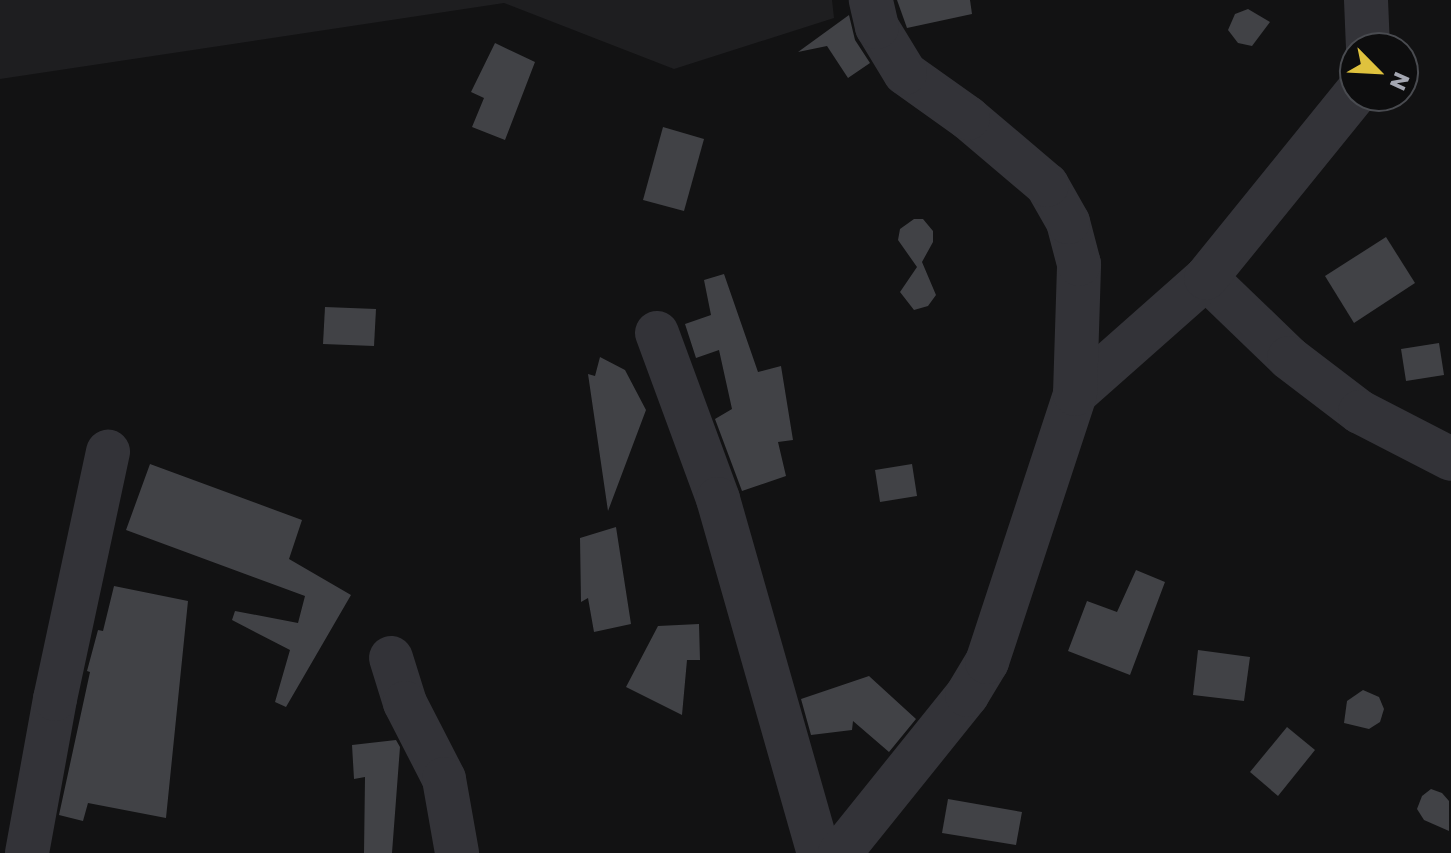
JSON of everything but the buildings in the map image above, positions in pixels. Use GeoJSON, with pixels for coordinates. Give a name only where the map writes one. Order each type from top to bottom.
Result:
{"type":"FeatureCollection","features":[{"type":"Feature","properties":{"kind":"street"},"geometry":{"type":"LineString","coordinates":[[840,853],[967,695],[987,662],[1075,394],[1079,264],[1068,222],[1047,185],[968,118],[905,73],[877,27],[871,0]]}},
{"type":"Feature","properties":{"kind":"street"},"geometry":{"type":"LineString","coordinates":[[1366,0],[1367,32]]}},
{"type":"Feature","properties":{"kind":"street"},"geometry":{"type":"LineString","coordinates":[[1075,394],[1206,278],[1340,112]]}},
{"type":"Feature","properties":{"kind":"street"},"geometry":{"type":"LineString","coordinates":[[1206,278],[1289,358],[1360,412],[1451,459]]}},
{"type":"Feature","properties":{"kind":"street"},"geometry":{"type":"LineString","coordinates":[[657,333],[718,499],[819,853]]}},
{"type":"Feature","properties":{"kind":"street"},"geometry":{"type":"LineString","coordinates":[[27,853],[52,714],[108,452]]}},
{"type":"Feature","properties":{"kind":"street"},"geometry":{"type":"LineString","coordinates":[[391,658],[405,703],[444,779],[457,853]]}},
{"type":"Feature","properties":{"kind":"shaded area"},"geometry":{"type":"Polygon","coordinates":[[[0,0],[832,0],[834,18],[674,69],[504,3],[0,79],[0,0]]]}}]}
